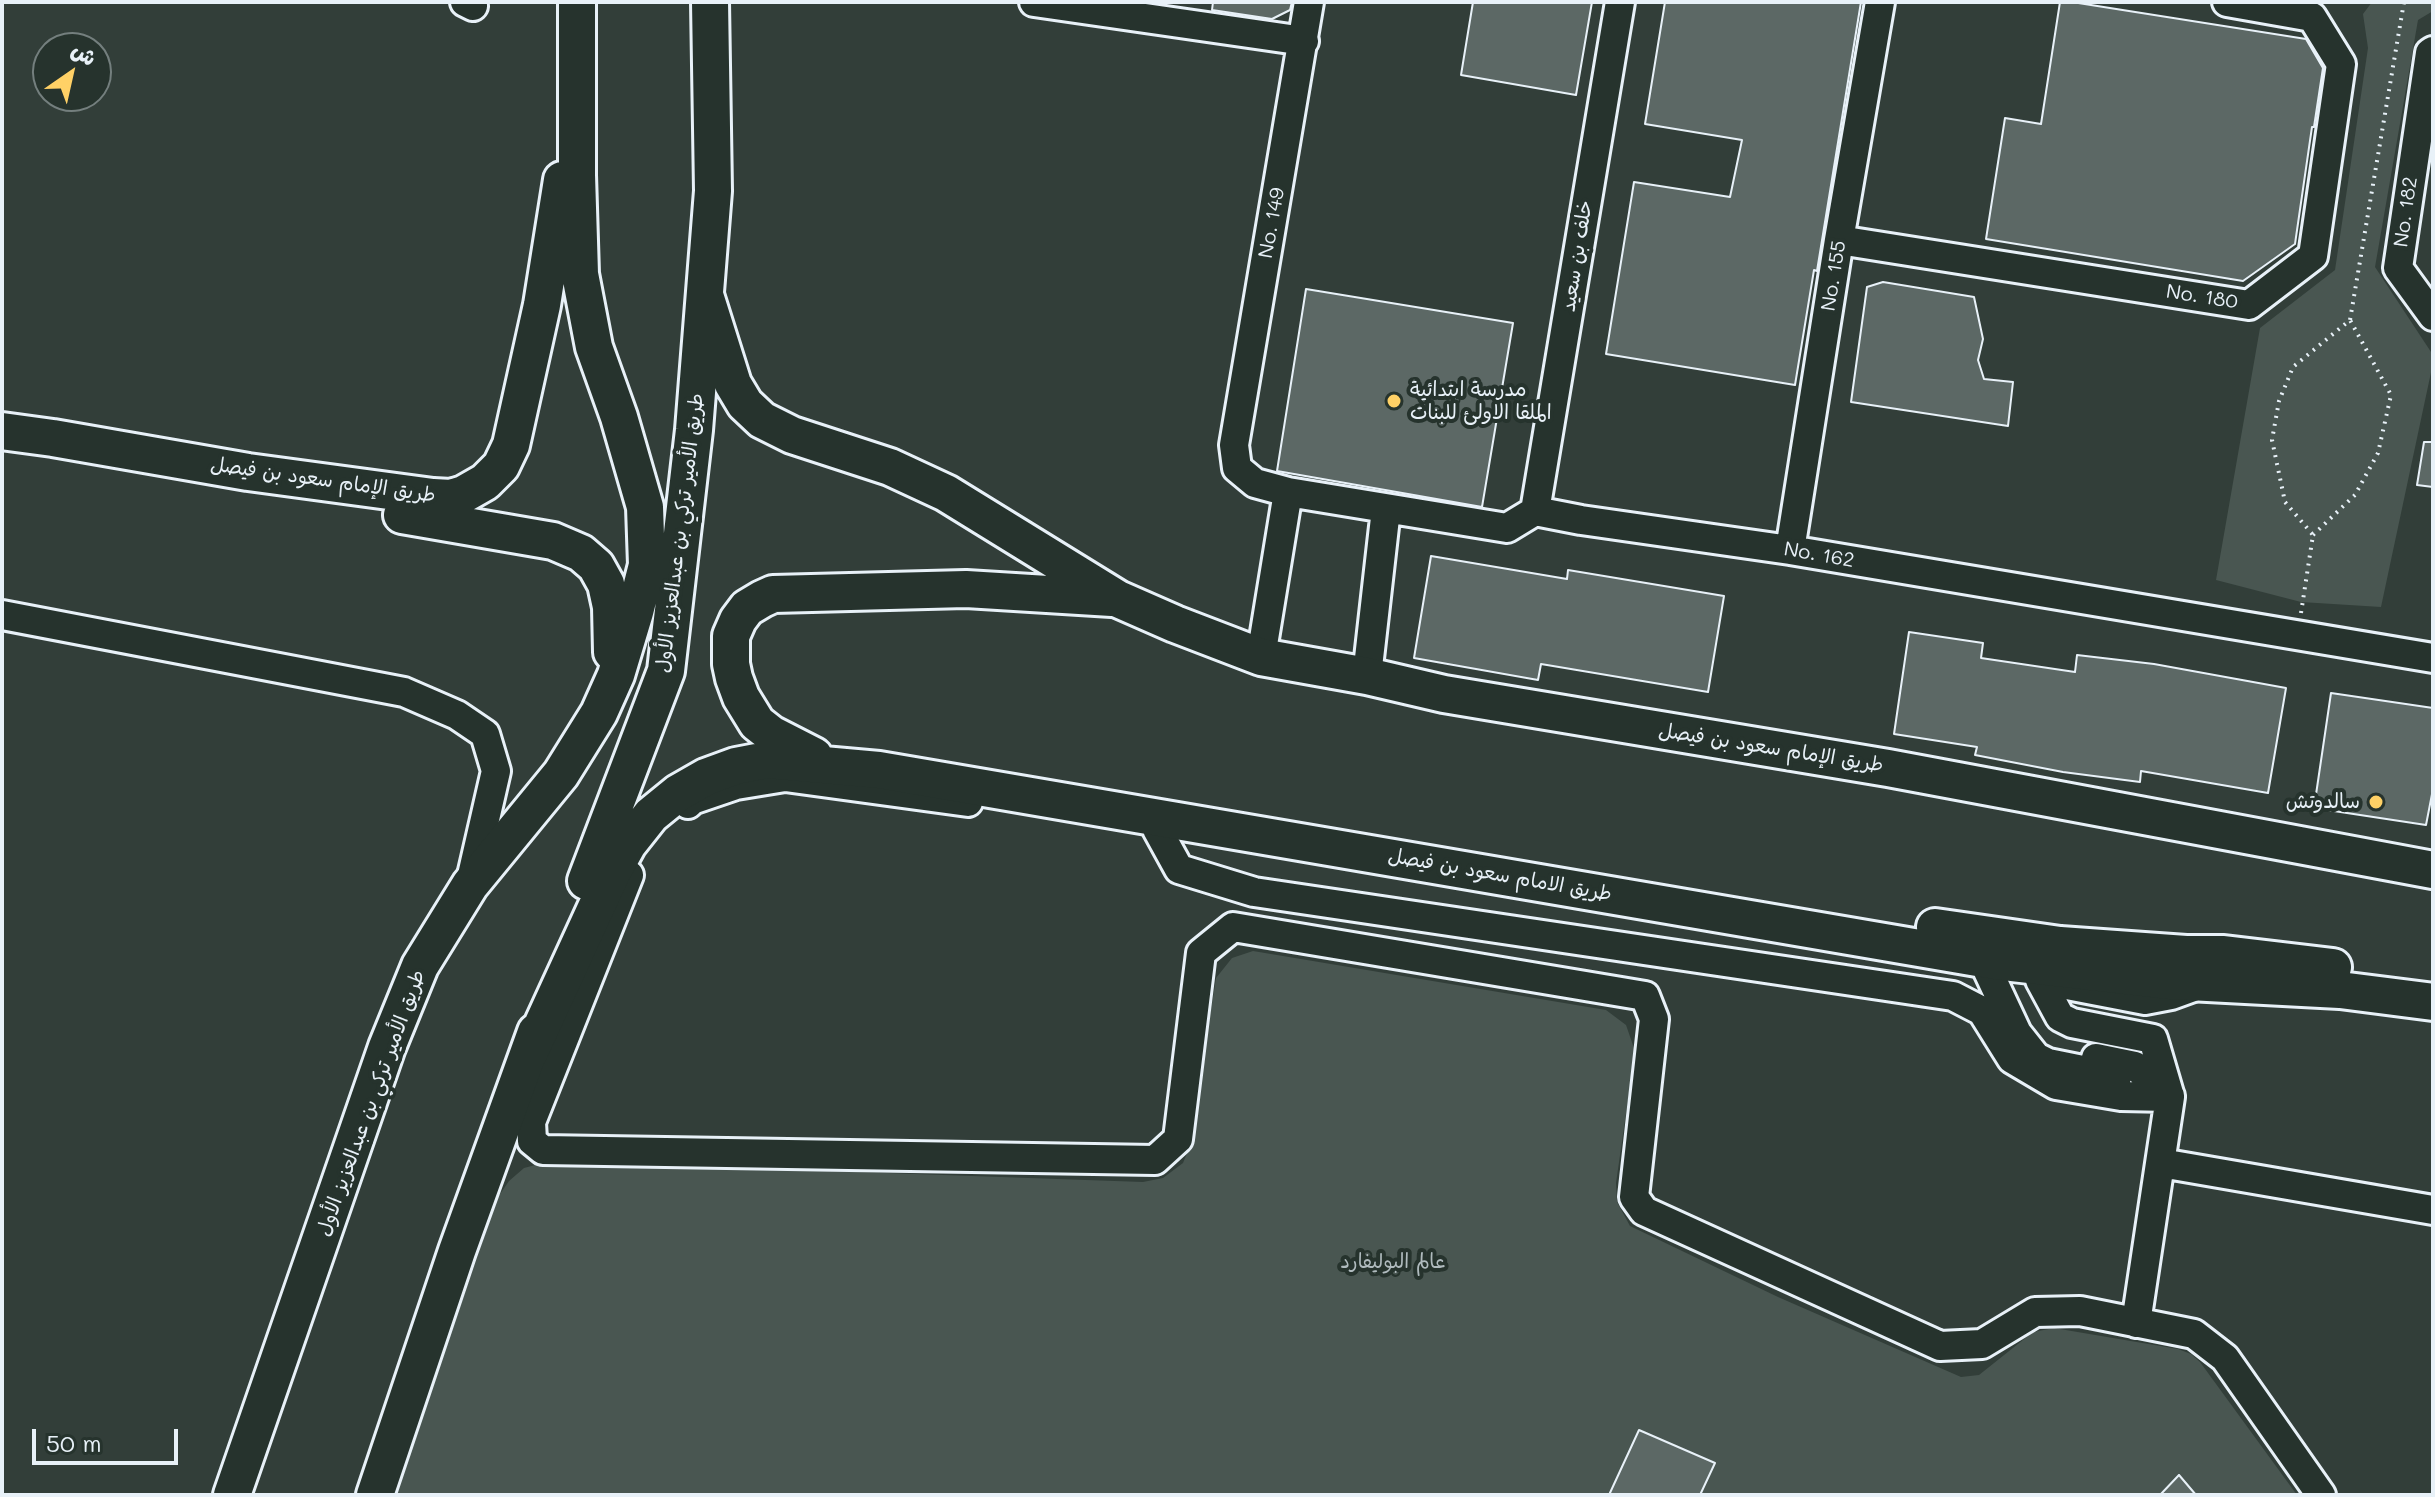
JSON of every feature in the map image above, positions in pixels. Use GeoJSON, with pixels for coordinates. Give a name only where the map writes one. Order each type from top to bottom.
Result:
{"type":"FeatureCollection","features":[{"type":"Feature","properties":{"kind":"main road","name":"طريق الأمير تركي بن عبدالعزيز الأول"},"geometry":{"type":"LineString","coordinates":[[232,1495],[387,1047],[420,966],[470,885],[561,774],[599,713],[616,675],[647,565],[645,507],[594,347],[580,274],[577,2]]}},
{"type":"Feature","properties":{"kind":"main road","name":"طريق الأمير تركي بن عبدالعزيز الأول"},"geometry":{"type":"LineString","coordinates":[[375,1495],[457,1251],[529,1054],[580,898],[666,671],[684,530],[713,191],[710,2]]}},
{"type":"Feature","properties":{"kind":"main road","name":"طريق الإمام سعود بن فيصل"},"geometry":{"type":"LineString","coordinates":[[2,431],[248,472],[433,497],[451,498],[485,482],[501,466],[511,445],[522,403],[577,100]]}},
{"type":"Feature","properties":{"kind":"main road"},"geometry":{"type":"LineString","coordinates":[[705,295],[733,384],[745,404],[762,420],[792,435],[890,467],[946,493],[1118,599]]}},
{"type":"Feature","properties":{"kind":"main road","name":"طريق الإمام سعود بن فيصل"},"geometry":{"type":"LineString","coordinates":[[2,450],[176,481],[496,530],[553,541],[581,553],[596,566],[606,584],[611,607],[612,650],[599,713]]}},
{"type":"Feature","properties":{"kind":"main road"},"geometry":{"type":"LineString","coordinates":[[830,764],[771,734],[757,723],[741,697],[731,664],[731,636],[747,608],[762,599],[773,594],[966,589],[1118,599]]}},
{"type":"Feature","properties":{"kind":"main road","name":"طريق الإمام سعود بن فيصل"},"geometry":{"type":"LineString","coordinates":[[1118,599],[1261,657],[1444,694],[1888,768],[2433,870]]}},
{"type":"Feature","properties":{"kind":"main road"},"geometry":{"type":"LineString","coordinates":[[529,1054],[617,864],[651,815],[678,793],[706,777],[736,766],[767,760],[830,764]]}},
{"type":"Feature","properties":{"kind":"main road","name":"طريق الامام سعود بن فيصل"},"geometry":{"type":"LineString","coordinates":[[830,764],[879,770],[1146,821],[1901,950],[2170,981],[2209,982]]}},
{"type":"Feature","properties":{"kind":"main road"},"geometry":{"type":"LineString","coordinates":[[1146,821],[1198,811],[1311,825],[2060,945],[2224,954],[2335,967],[2433,987]]}},
{"type":"Feature","properties":{"kind":"main road"},"geometry":{"type":"LineString","coordinates":[[2209,982],[2340,990],[2433,1002]]}},
{"type":"Feature","properties":{"kind":"street"},"geometry":{"type":"LineString","coordinates":[[1034,2],[1304,41]]}},
{"type":"Feature","properties":{"kind":"street","name":"No. 149"},"geometry":{"type":"LineString","coordinates":[[1288,492],[1255,483],[1237,468],[1234,445],[1309,2]]}},
{"type":"Feature","properties":{"kind":"street","name":"خلف بن سعيد"},"geometry":{"type":"LineString","coordinates":[[1535,511],[1620,2]]}},
{"type":"Feature","properties":{"kind":"street","name":"No. 155"},"geometry":{"type":"LineString","coordinates":[[1790,550],[1880,2]]}},
{"type":"Feature","properties":{"kind":"street","name":"No. 180"},"geometry":{"type":"LineString","coordinates":[[1839,240],[2249,305],[2313,256],[2341,64],[2312,17],[2227,2]]}},
{"type":"Feature","properties":{"kind":"street","name":"No. 182"},"geometry":{"type":"LineString","coordinates":[[2433,51],[2430,53],[2398,268],[2433,316]]}},
{"type":"Feature","properties":{"kind":"street"},"geometry":{"type":"LineString","coordinates":[[1261,657],[1288,492],[1507,528],[1535,511]]}},
{"type":"Feature","properties":{"kind":"street"},"geometry":{"type":"LineString","coordinates":[[1367,676],[1386,509]]}},
{"type":"Feature","properties":{"kind":"street","name":"No. 162"},"geometry":{"type":"LineString","coordinates":[[1535,511],[1790,550],[2433,658]]}},
{"type":"Feature","properties":{"kind":"street"},"geometry":{"type":"LineString","coordinates":[[2,615],[404,692],[457,715],[485,734],[496,771],[470,885]]}},
{"type":"Feature","properties":{"kind":"street"},"geometry":{"type":"LineString","coordinates":[[2170,1097],[2121,1096],[2056,1085],[2012,1059],[1982,1011],[1953,996],[1254,892],[1179,869],[1146,821],[785,777],[736,785],[692,800],[638,850],[531,1122],[532,1141],[543,1150],[1155,1160],[1178,1139],[1201,953],[1233,927],[1645,996],[1654,1019],[1634,1197],[1644,1211],[1940,1346],[1982,1344],[2035,1312],[2080,1311],[2194,1334],[2225,1358],[2321,1495]]}},
{"type":"Feature","properties":{"kind":"street"},"geometry":{"type":"LineString","coordinates":[[1901,950],[2145,1000],[2209,982]]}},
{"type":"Feature","properties":{"kind":"street"},"geometry":{"type":"LineString","coordinates":[[2015,975],[2017,1033],[2036,1057],[2048,1063],[2129,1079],[2170,1097]]}},
{"type":"Feature","properties":{"kind":"street"},"geometry":{"type":"LineString","coordinates":[[2015,975],[2060,1017],[2072,1023],[2153,1039],[2170,1097],[2136,1323]]}},
{"type":"Feature","properties":{"kind":"street"},"geometry":{"type":"LineString","coordinates":[[2161,1163],[2433,1210]]}},
{"type":"Feature","properties":{"kind":"path"},"geometry":{"type":"LineString","coordinates":[[2298,636],[2313,535],[2355,495],[2378,453],[2391,395],[2350,320],[2404,2]]}},
{"type":"Feature","properties":{"kind":"path"},"geometry":{"type":"LineString","coordinates":[[2313,535],[2285,502],[2272,440],[2279,401],[2293,367],[2350,320]]}},
{"type":"Feature","properties":{"kind":"green space"},"geometry":{"type":"Polygon","coordinates":[[[2372,2],[2433,2],[2433,11],[2418,20],[2375,267],[2433,355],[2381,607],[2301,602],[2216,580],[2260,328],[2335,270],[2368,48],[2363,14],[2372,2]]]}},
{"type":"Feature","properties":{"kind":"green space","name":"عالم البوليفارد"},"geometry":{"type":"Polygon","coordinates":[[[1253,951],[1606,1010],[1626,1025],[1635,1051],[1616,1183],[1617,1202],[1630,1226],[1778,1297],[1961,1377],[1979,1375],[2033,1332],[2054,1328],[2178,1349],[2191,1354],[2297,1495],[395,1495],[498,1197],[509,1181],[524,1168],[543,1163],[573,1162],[1143,1182],[1163,1178],[1183,1163],[1190,1146],[1216,978],[1232,958],[1253,951]]]}},
{"type":"Feature","properties":{"kind":"building"},"geometry":{"type":"Polygon","coordinates":[[[1213,2],[1292,2],[1290,10],[1272,19],[1212,10],[1213,2]]]}},
{"type":"Feature","properties":{"kind":"building"},"geometry":{"type":"Polygon","coordinates":[[[1473,2],[1592,2],[1576,95],[1461,75],[1473,2]]]}},
{"type":"Feature","properties":{"kind":"building"},"geometry":{"type":"Polygon","coordinates":[[[1665,2],[1861,2],[1795,385],[1606,354],[1634,182],[1730,197],[1742,140],[1645,124],[1665,2]]]}},
{"type":"Feature","properties":{"kind":"building"},"geometry":{"type":"Polygon","coordinates":[[[2060,2],[2306,39],[2323,68],[2295,244],[2243,281],[1986,239],[2005,118],[2041,124],[2060,2]]]}},
{"type":"Feature","properties":{"kind":"building"},"geometry":{"type":"Polygon","coordinates":[[[1883,282],[1974,297],[1983,339],[1978,360],[1984,379],[2013,382],[2008,426],[1851,402],[1867,287],[1883,282]]]}},
{"type":"Feature","properties":{"kind":"building","name":"مدرسة ابتدائية الملقا الاولئ للبنات"},"geometry":{"type":"Polygon","coordinates":[[[1306,289],[1513,323],[1482,507],[1277,471],[1306,289]]]}},
{"type":"Feature","properties":{"kind":"building"},"geometry":{"type":"Polygon","coordinates":[[[2424,442],[2433,442],[2433,487],[2417,485],[2424,442]]]}},
{"type":"Feature","properties":{"kind":"building"},"geometry":{"type":"Polygon","coordinates":[[[1431,556],[1567,579],[1568,570],[1724,596],[1708,692],[1541,664],[1538,680],[1414,658],[1431,556]]]}},
{"type":"Feature","properties":{"kind":"building"},"geometry":{"type":"Polygon","coordinates":[[[1909,632],[1983,643],[1981,658],[2075,672],[2077,655],[2154,664],[2286,688],[2268,793],[2141,771],[2140,782],[2063,772],[1975,755],[1977,747],[1894,734],[1909,632]]]}},
{"type":"Feature","properties":{"kind":"building"},"geometry":{"type":"Polygon","coordinates":[[[2331,693],[2433,708],[2433,789],[2426,825],[2314,808],[2331,693]]]}},
{"type":"Feature","properties":{"kind":"building"},"geometry":{"type":"Polygon","coordinates":[[[1639,1430],[1715,1463],[1700,1495],[1609,1495],[1639,1430]]]}},
{"type":"Feature","properties":{"kind":"building"},"geometry":{"type":"Polygon","coordinates":[[[2179,1475],[2196,1495],[2160,1495],[2179,1475]]]}},
{"type":"Feature","properties":{"kind":"place","name":"مدرسة ابتدائية الملقا الاولئ للبنات"},"geometry":{"type":"Point","coordinates":[1394,401]}},
{"type":"Feature","properties":{"kind":"place","name":"سالدوتش"},"geometry":{"type":"Point","coordinates":[2376,802]}}]}
